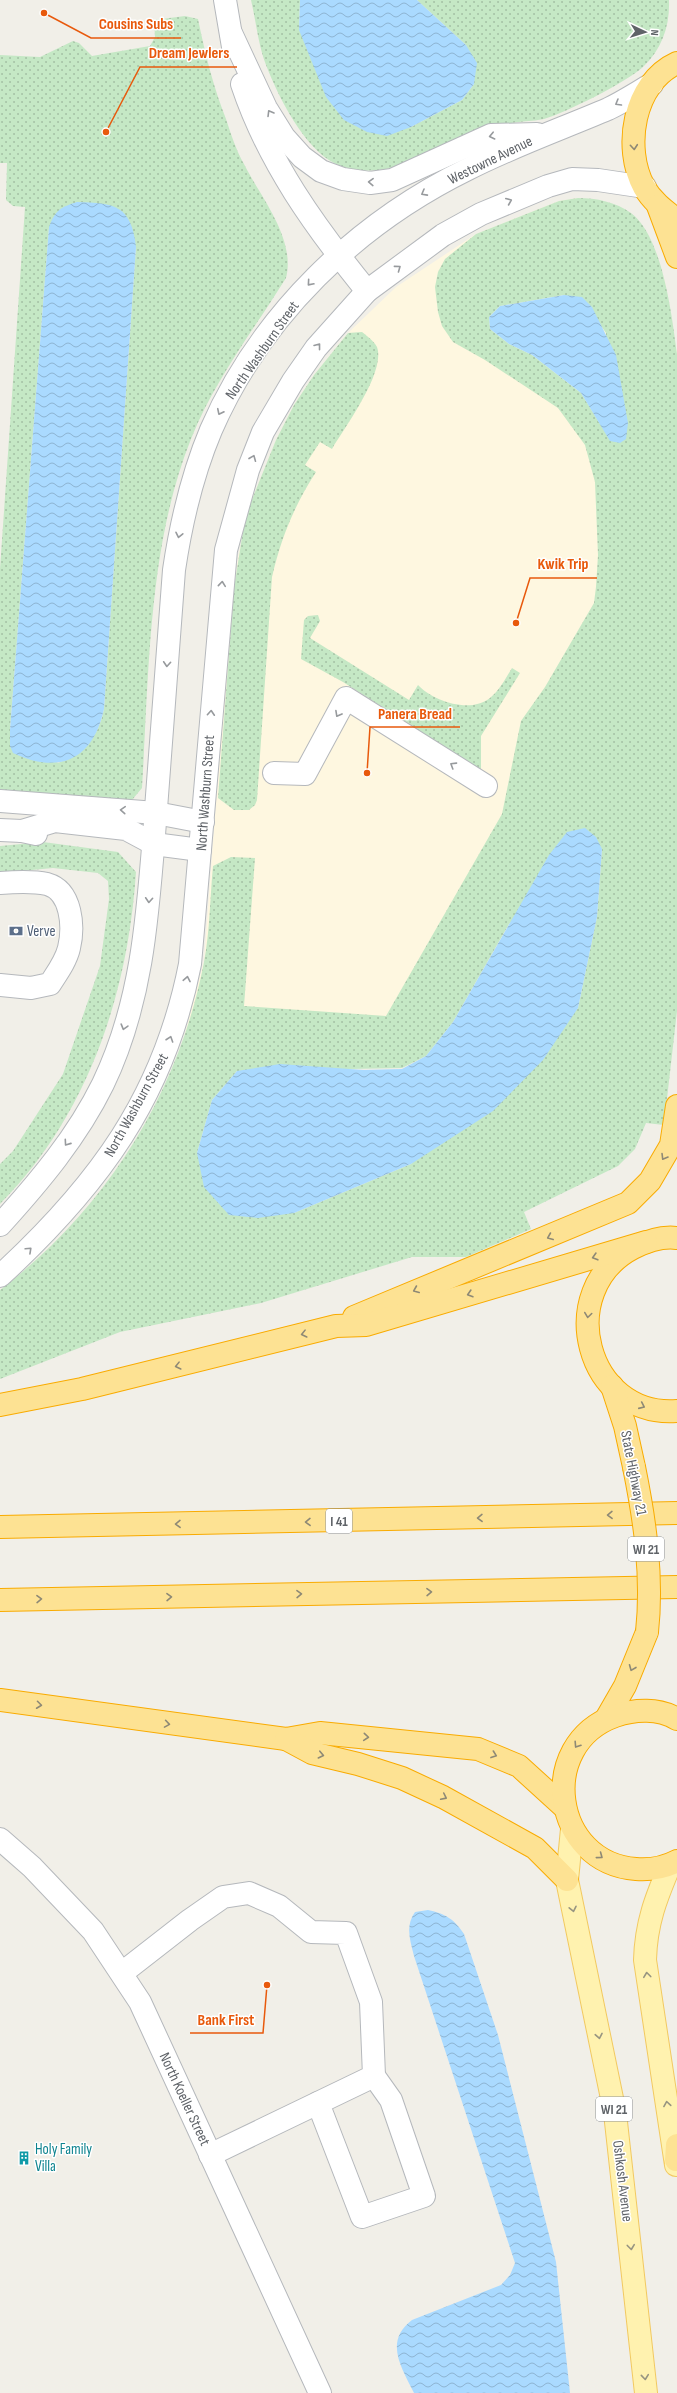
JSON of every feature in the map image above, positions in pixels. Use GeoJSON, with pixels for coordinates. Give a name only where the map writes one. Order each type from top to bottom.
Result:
{"type":"FeatureCollection","features":[{"type":"Feature","properties":{"kind":"highway"},"geometry":{"type":"LineString","coordinates":[[675,60],[652,84],[639,108],[633,135],[635,162],[644,187],[658,206],[677,257]]}},
{"type":"Feature","properties":{"kind":"highway"},"geometry":{"type":"LineString","coordinates":[[658,206],[677,220]]}},
{"type":"Feature","properties":{"kind":"highway"},"geometry":{"type":"LineString","coordinates":[[336,1326],[369,1309],[628,1203],[650,1181],[671,1145],[677,1106]]}},
{"type":"Feature","properties":{"kind":"highway"},"geometry":{"type":"LineString","coordinates":[[0,1405],[82,1389],[336,1326],[366,1325],[675,1234]]}},
{"type":"Feature","properties":{"kind":"highway"},"geometry":{"type":"LineString","coordinates":[[646,1242],[623,1253],[605,1271],[593,1293],[588,1311],[588,1342],[597,1366],[612,1386],[628,1400],[648,1408],[677,1412]]}},
{"type":"Feature","properties":{"kind":"highway","name":"State Highway 21"},"geometry":{"type":"LineString","coordinates":[[606,1719],[625,1686],[647,1632],[649,1611],[646,1543],[642,1510],[625,1426],[612,1386]]}},
{"type":"Feature","properties":{"kind":"highway","name":"I 41"},"geometry":{"type":"LineString","coordinates":[[0,1527],[677,1514]]}},
{"type":"Feature","properties":{"kind":"highway"},"geometry":{"type":"LineString","coordinates":[[0,1600],[677,1588]]}},
{"type":"Feature","properties":{"kind":"highway"},"geometry":{"type":"LineString","coordinates":[[0,1700],[286,1740],[312,1753],[366,1766],[402,1778],[443,1797],[535,1848],[567,1880]]}},
{"type":"Feature","properties":{"kind":"highway"},"geometry":{"type":"LineString","coordinates":[[674,1863],[648,1870],[625,1868],[604,1860],[586,1846],[572,1829],[565,1808],[563,1787],[565,1770],[571,1754],[580,1740],[591,1728],[606,1719],[627,1712],[650,1710],[677,1719]]}},
{"type":"Feature","properties":{"kind":"highway"},"geometry":{"type":"LineString","coordinates":[[286,1740],[320,1733],[478,1749],[519,1766],[565,1808]]}},
{"type":"Feature","properties":{"kind":"main road","name":"Oshkosh Avenue"},"geometry":{"type":"LineString","coordinates":[[572,1829],[567,1880],[615,2113],[646,2393]]}},
{"type":"Feature","properties":{"kind":"main road"},"geometry":{"type":"LineString","coordinates":[[674,1863],[652,1909],[646,1939],[645,1960],[677,2158]]}},
{"type":"Feature","properties":{"kind":"street"},"geometry":{"type":"LineString","coordinates":[[225,0],[238,70],[258,126],[282,173],[304,209],[366,291],[443,235],[481,214],[548,186],[572,179],[587,179],[644,187]]}},
{"type":"Feature","properties":{"kind":"street"},"geometry":{"type":"LineString","coordinates":[[231,33],[266,108],[284,137],[302,157],[322,171],[343,179],[370,183],[392,180],[491,135],[544,134]]}},
{"type":"Feature","properties":{"kind":"street","name":"Westowne Avenue"},"geometry":{"type":"LineString","coordinates":[[338,255],[372,226],[410,200],[468,169],[544,134],[610,108],[652,84]]}},
{"type":"Feature","properties":{"kind":"street","name":"North Washburn Street"},"geometry":{"type":"LineString","coordinates":[[0,1225],[54,1162],[80,1125],[103,1084],[122,1035],[136,987],[147,925],[174,570],[186,506],[202,454],[222,406],[250,361],[272,330],[313,279],[338,255]]}},
{"type":"Feature","properties":{"kind":"street","name":"North Washburn Street"},"geometry":{"type":"LineString","coordinates":[[0,1276],[41,1238],[82,1193],[117,1146],[157,1073],[170,1040],[185,987],[190,956],[226,550],[237,505],[263,432],[293,381],[316,348],[366,291]]}},
{"type":"Feature","properties":{"kind":"street"},"geometry":{"type":"LineString","coordinates":[[274,773],[305,774],[346,698],[486,786]]}},
{"type":"Feature","properties":{"kind":"street"},"geometry":{"type":"LineString","coordinates":[[0,801],[156,813],[203,822]]}},
{"type":"Feature","properties":{"kind":"street"},"geometry":{"type":"LineString","coordinates":[[0,813],[45,805]]}},
{"type":"Feature","properties":{"kind":"street"},"geometry":{"type":"LineString","coordinates":[[0,830],[22,831],[38,824],[55,821],[126,829],[153,853],[200,850]]}},
{"type":"Feature","properties":{"kind":"street"},"geometry":{"type":"LineString","coordinates":[[0,883],[47,884],[60,891],[71,912],[69,948],[61,968],[50,984],[31,988],[0,986]]}},
{"type":"Feature","properties":{"kind":"street","name":"North Koeller Street"},"geometry":{"type":"LineString","coordinates":[[0,1839],[32,1867],[93,1931],[140,2002],[320,2393]]}},
{"type":"Feature","properties":{"kind":"street"},"geometry":{"type":"LineString","coordinates":[[122,1973],[190,1920],[223,1897],[249,1893],[279,1906],[311,1932],[346,1933],[370,2002],[374,2076],[391,2100],[424,2196],[362,2217],[318,2103]]}},
{"type":"Feature","properties":{"kind":"street"},"geometry":{"type":"LineString","coordinates":[[210,2154],[374,2076]]}},
{"type":"Feature","properties":{"kind":"shaded area"},"geometry":{"type":"Polygon","coordinates":[[[578,198],[610,203],[631,214],[644,229],[656,253],[665,282],[677,354],[677,680],[402,1052],[183,1041],[204,961],[228,645],[238,557],[251,502],[276,440],[294,405],[314,375],[348,333],[396,287],[476,234],[559,201],[578,198]]]}},
{"type":"Feature","properties":{"kind":"green space"},"geometry":{"type":"Polygon","coordinates":[[[251,0],[300,0],[299,30],[411,127],[462,100],[474,84],[466,45],[417,0],[669,0],[669,10],[664,36],[650,60],[624,81],[595,96],[554,116],[533,121],[502,125],[420,159],[399,166],[377,170],[356,170],[336,164],[324,157],[313,147],[303,134],[285,106],[263,57],[251,0]]]}},
{"type":"Feature","properties":{"kind":"green space"},"geometry":{"type":"Polygon","coordinates":[[[185,16],[198,19],[213,82],[234,142],[241,159],[282,234],[288,263],[286,278],[222,377],[211,397],[191,439],[177,480],[166,523],[158,566],[149,656],[142,788],[132,800],[120,803],[0,794],[0,569],[25,207],[13,206],[6,200],[7,163],[0,163],[0,55],[40,57],[73,41],[79,43],[92,56],[150,46],[155,37],[154,20],[185,16]],[[49,227],[10,730],[58,763],[76,754],[89,742],[98,728],[104,709],[136,247],[49,227]]]}},
{"type":"Feature","properties":{"kind":"green space"},"geometry":{"type":"Polygon","coordinates":[[[578,198],[606,201],[625,209],[642,224],[651,240],[664,279],[669,299],[677,354],[677,1011],[664,1125],[646,1123],[635,1149],[618,1166],[524,1212],[531,1229],[466,1257],[412,1257],[261,1303],[120,1332],[0,1379],[0,1290],[38,1258],[73,1223],[105,1185],[132,1145],[156,1102],[176,1057],[192,1010],[204,962],[209,926],[213,866],[231,857],[255,858],[244,1006],[386,1016],[502,814],[521,721],[545,687],[594,603],[598,555],[595,482],[585,445],[558,408],[485,360],[453,342],[442,326],[438,312],[435,287],[438,272],[445,259],[476,234],[559,201],[578,198]],[[564,295],[500,306],[489,317],[490,329],[509,344],[532,355],[581,393],[602,427],[606,333],[599,323],[564,295]],[[602,849],[509,924],[453,1022],[426,1056],[402,1068],[237,1071],[212,1100],[197,1153],[294,1213],[411,1164],[578,1008],[597,917],[602,849]]]}},
{"type":"Feature","properties":{"kind":"green space"},"geometry":{"type":"Polygon","coordinates":[[[362,332],[377,347],[378,358],[376,370],[363,399],[332,449],[320,442],[305,465],[316,472],[301,497],[289,523],[272,577],[257,800],[255,805],[249,810],[234,810],[218,798],[234,588],[243,531],[251,502],[276,440],[294,405],[314,375],[348,333],[362,332]]]}},
{"type":"Feature","properties":{"kind":"green space"},"geometry":{"type":"Polygon","coordinates":[[[318,615],[320,621],[310,638],[409,700],[418,685],[433,696],[452,704],[472,705],[482,703],[496,692],[512,668],[520,673],[481,736],[481,770],[343,682],[301,659],[304,620],[308,616],[318,615]]]}},
{"type":"Feature","properties":{"kind":"green space"},"geometry":{"type":"Polygon","coordinates":[[[43,842],[118,852],[136,872],[131,918],[124,963],[113,1007],[98,1050],[80,1092],[57,1132],[31,1169],[0,1204],[0,1164],[13,1151],[63,1074],[100,966],[109,899],[108,881],[98,873],[53,868],[0,873],[0,846],[43,842]]]}},
{"type":"Feature","properties":{"kind":"water"},"geometry":{"type":"Polygon","coordinates":[[[300,0],[417,0],[466,45],[477,63],[474,84],[462,100],[411,127],[387,136],[367,132],[344,120],[326,97],[299,30],[300,0]]]}},
{"type":"Feature","properties":{"kind":"water"},"geometry":{"type":"Polygon","coordinates":[[[77,202],[102,204],[119,209],[130,222],[134,233],[136,247],[104,709],[99,726],[92,740],[83,751],[72,758],[59,762],[45,763],[30,760],[13,753],[10,746],[10,730],[49,227],[59,210],[77,202]]]}},
{"type":"Feature","properties":{"kind":"water"},"geometry":{"type":"Polygon","coordinates":[[[564,295],[582,297],[592,307],[616,355],[628,423],[626,439],[620,443],[610,441],[581,393],[532,355],[509,344],[490,329],[489,317],[500,306],[564,295]]]}},
{"type":"Feature","properties":{"kind":"water"},"geometry":{"type":"Polygon","coordinates":[[[585,828],[596,837],[602,849],[597,917],[578,1008],[543,1060],[493,1111],[411,1164],[294,1213],[258,1218],[229,1215],[204,1187],[197,1153],[212,1100],[237,1071],[280,1064],[364,1070],[402,1069],[426,1056],[453,1022],[549,855],[567,832],[585,828]]]}},
{"type":"Feature","properties":{"kind":"water"},"geometry":{"type":"Polygon","coordinates":[[[428,1910],[440,1913],[449,1918],[457,1924],[464,1934],[498,2035],[556,2262],[570,2393],[414,2393],[400,2364],[397,2345],[399,2337],[404,2328],[412,2320],[501,2285],[510,2275],[515,2263],[411,1944],[409,1928],[412,1917],[415,1912],[428,1910]]]}},
{"type":"Feature","properties":{"kind":"place","name":"Cousins Subs"},"geometry":{"type":"Point","coordinates":[44,13]}},
{"type":"Feature","properties":{"kind":"place","name":"Dream Jewlers"},"geometry":{"type":"Point","coordinates":[106,132]}},
{"type":"Feature","properties":{"kind":"place","name":"Kwik Trip"},"geometry":{"type":"Point","coordinates":[516,623]}},
{"type":"Feature","properties":{"kind":"place","name":"Panera Bread"},"geometry":{"type":"Point","coordinates":[367,773]}},
{"type":"Feature","properties":{"kind":"place","name":"Verve"},"geometry":{"type":"Point","coordinates":[16,931]}},
{"type":"Feature","properties":{"kind":"place","name":"Bank First"},"geometry":{"type":"Point","coordinates":[267,1985]}},
{"type":"Feature","properties":{"kind":"place","name":"Holy Family Villa"},"geometry":{"type":"Point","coordinates":[24,2158]}}]}
